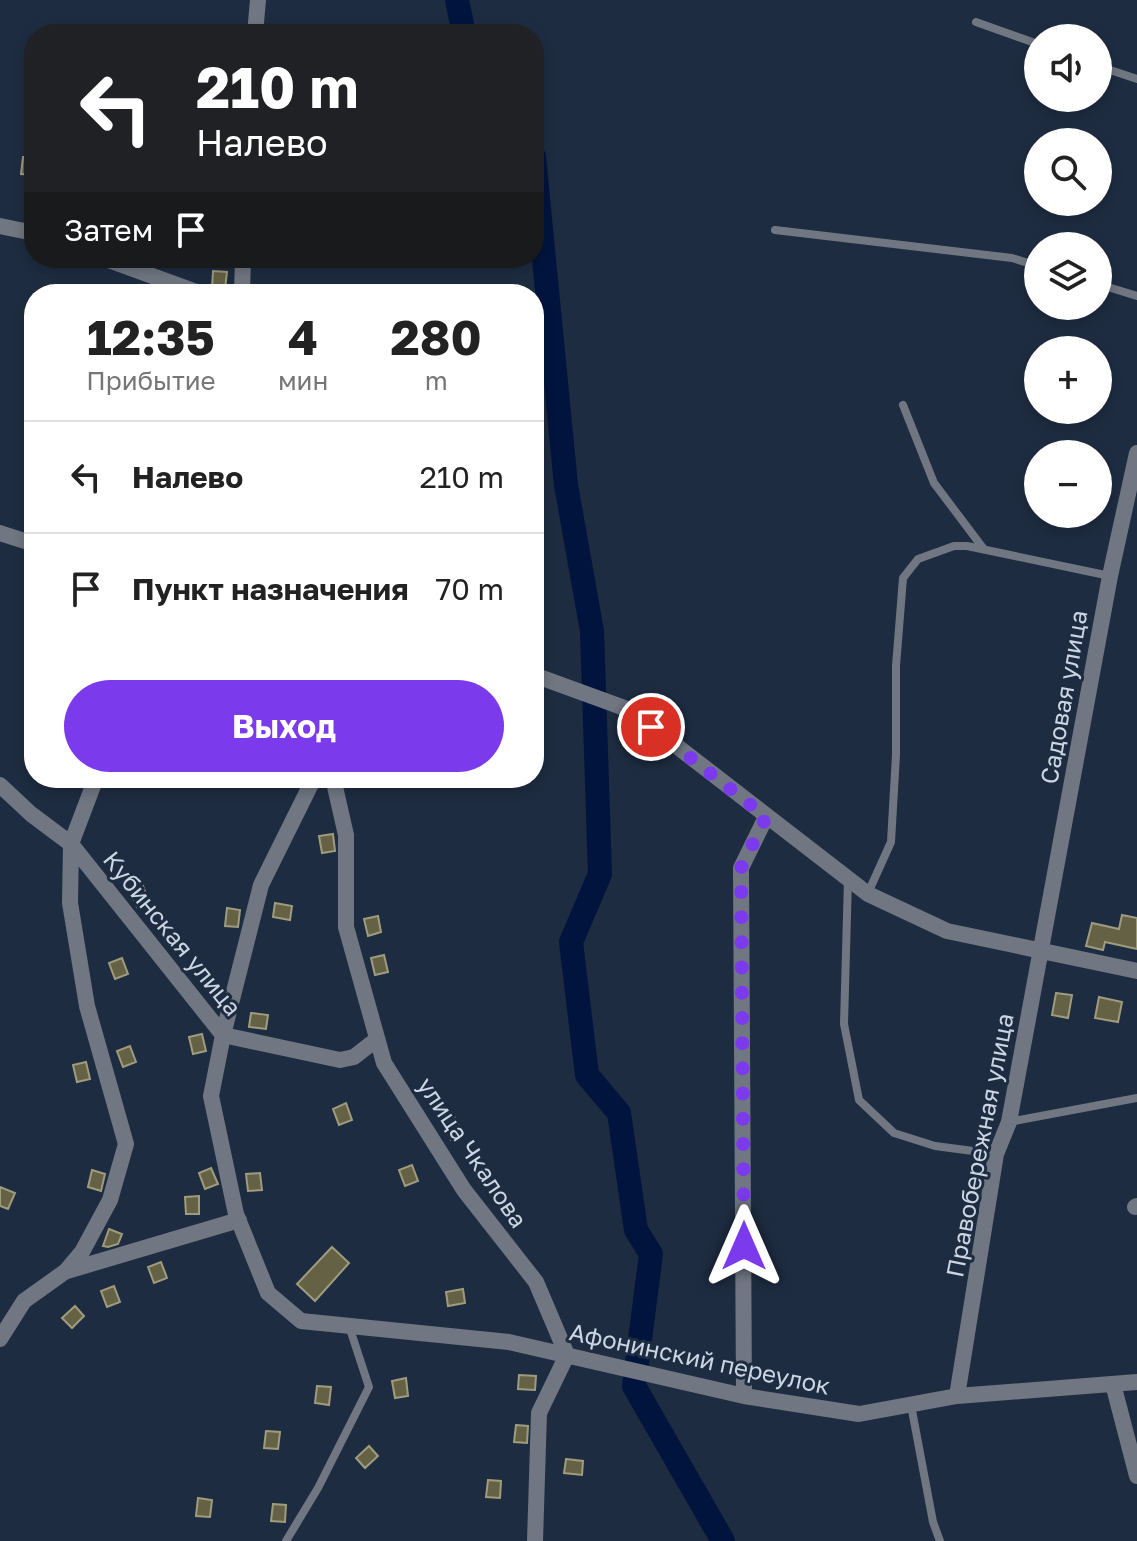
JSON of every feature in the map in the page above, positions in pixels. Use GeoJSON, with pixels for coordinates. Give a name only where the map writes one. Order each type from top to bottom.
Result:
{"type":"FeatureCollection","features":[{"type":"Feature","properties":{"kind":"street"},"geometry":{"type":"LineString","coordinates":[[256,24],[258,0]]}},
{"type":"Feature","properties":{"kind":"street"},"geometry":{"type":"LineString","coordinates":[[0,226],[24,231]]}},
{"type":"Feature","properties":{"kind":"street"},"geometry":{"type":"LineString","coordinates":[[130,268],[174,284]]}},
{"type":"Feature","properties":{"kind":"street","name":"Садовая улица"},"geometry":{"type":"LineString","coordinates":[[1041,951],[1110,576],[1137,453]]}},
{"type":"Feature","properties":{"kind":"street"},"geometry":{"type":"LineString","coordinates":[[0,533],[24,541]]}},
{"type":"Feature","properties":{"kind":"street"},"geometry":{"type":"LineString","coordinates":[[544,678],[630,710],[868,894],[947,931],[1137,971]]}},
{"type":"Feature","properties":{"kind":"street","name":"Кубинская улица"},"geometry":{"type":"LineString","coordinates":[[0,785],[31,814],[71,844],[223,1035],[340,1060],[354,1057],[377,1039]]}},
{"type":"Feature","properties":{"kind":"street"},"geometry":{"type":"LineString","coordinates":[[0,1339],[24,1301],[66,1271],[82,1252],[110,1200],[126,1144],[87,1006],[70,903],[71,844],[92,788]]}},
{"type":"Feature","properties":{"kind":"street"},"geometry":{"type":"LineString","coordinates":[[66,1271],[239,1220],[211,1096],[261,885],[309,788]]}},
{"type":"Feature","properties":{"kind":"street","name":"улица Чкалова"},"geometry":{"type":"LineString","coordinates":[[335,788],[346,835],[346,927],[384,1063],[464,1190],[536,1282],[567,1355]]}},
{"type":"Feature","properties":{"kind":"street"},"geometry":{"type":"LineString","coordinates":[[744,1396],[741,868],[766,817]]}},
{"type":"Feature","properties":{"kind":"street","name":"Правобережная улица"},"geometry":{"type":"LineString","coordinates":[[957,1396],[996,1154],[1009,1122],[1041,951]]}},
{"type":"Feature","properties":{"kind":"street","name":"Афонинский переулок"},"geometry":{"type":"LineString","coordinates":[[239,1220],[268,1293],[301,1321],[509,1342],[744,1396],[859,1414],[957,1396],[1137,1382]]}},
{"type":"Feature","properties":{"kind":"street"},"geometry":{"type":"LineString","coordinates":[[535,1541],[539,1413],[567,1355]]}},
{"type":"Feature","properties":{"kind":"street"},"geometry":{"type":"LineString","coordinates":[[1113,1384],[1137,1476]]}},
{"type":"Feature","properties":{"kind":"lane"},"geometry":{"type":"LineString","coordinates":[[976,22],[1024,39]]}},
{"type":"Feature","properties":{"kind":"lane"},"geometry":{"type":"LineString","coordinates":[[1112,71],[1137,79]]}},
{"type":"Feature","properties":{"kind":"lane"},"geometry":{"type":"LineString","coordinates":[[775,230],[1024,262]]}},
{"type":"Feature","properties":{"kind":"lane"},"geometry":{"type":"LineString","coordinates":[[1112,288],[1137,296]]}},
{"type":"Feature","properties":{"kind":"lane"},"geometry":{"type":"LineString","coordinates":[[903,405],[934,483],[983,549]]}},
{"type":"Feature","properties":{"kind":"lane"},"geometry":{"type":"LineString","coordinates":[[868,894],[891,842],[896,755],[896,666],[903,578],[918,559],[954,546],[983,549],[1110,576]]}},
{"type":"Feature","properties":{"kind":"lane"},"geometry":{"type":"LineString","coordinates":[[848,879],[844,1024],[859,1100],[894,1133],[935,1146],[996,1154]]}},
{"type":"Feature","properties":{"kind":"lane"},"geometry":{"type":"LineString","coordinates":[[1009,1122],[1137,1098]]}},
{"type":"Feature","properties":{"kind":"lane"},"geometry":{"type":"LineString","coordinates":[[286,1541],[347,1434],[369,1387],[349,1326]]}},
{"type":"Feature","properties":{"kind":"lane"},"geometry":{"type":"LineString","coordinates":[[911,1404],[933,1522],[940,1541]]}},
{"type":"Feature","properties":{"kind":"building"},"geometry":{"type":"Polygon","coordinates":[[[213,271],[227,272],[226,284],[212,284],[213,271]]]}},
{"type":"Feature","properties":{"kind":"building"},"geometry":{"type":"Polygon","coordinates":[[[333,834],[335,851],[322,853],[319,836],[333,834]]]}},
{"type":"Feature","properties":{"kind":"building"},"geometry":{"type":"Polygon","coordinates":[[[143,886],[149,902],[137,907],[130,891],[143,886]]]}},
{"type":"Feature","properties":{"kind":"building"},"geometry":{"type":"Polygon","coordinates":[[[275,903],[292,906],[290,920],[273,917],[275,903]]]}},
{"type":"Feature","properties":{"kind":"building"},"geometry":{"type":"Polygon","coordinates":[[[227,908],[240,910],[238,927],[225,926],[227,908]]]}},
{"type":"Feature","properties":{"kind":"building"},"geometry":{"type":"Polygon","coordinates":[[[1122,915],[1137,918],[1137,949],[1105,942],[1103,950],[1086,946],[1092,923],[1119,929],[1122,915]]]}},
{"type":"Feature","properties":{"kind":"building"},"geometry":{"type":"Polygon","coordinates":[[[378,916],[381,932],[368,936],[364,919],[378,916]]]}},
{"type":"Feature","properties":{"kind":"building"},"geometry":{"type":"Polygon","coordinates":[[[384,955],[388,972],[375,975],[371,958],[384,955]]]}},
{"type":"Feature","properties":{"kind":"building"},"geometry":{"type":"Polygon","coordinates":[[[122,958],[128,974],[115,979],[109,963],[122,958]]]}},
{"type":"Feature","properties":{"kind":"building"},"geometry":{"type":"Polygon","coordinates":[[[1056,993],[1072,995],[1068,1018],[1052,1015],[1056,993]]]}},
{"type":"Feature","properties":{"kind":"building"},"geometry":{"type":"Polygon","coordinates":[[[1099,997],[1122,1002],[1118,1022],[1095,1018],[1099,997]]]}},
{"type":"Feature","properties":{"kind":"building"},"geometry":{"type":"Polygon","coordinates":[[[251,1013],[268,1015],[266,1029],[249,1027],[251,1013]]]}},
{"type":"Feature","properties":{"kind":"building"},"geometry":{"type":"Polygon","coordinates":[[[202,1034],[206,1051],[193,1054],[189,1037],[202,1034]]]}},
{"type":"Feature","properties":{"kind":"building"},"geometry":{"type":"Polygon","coordinates":[[[130,1046],[136,1062],[123,1067],[117,1051],[130,1046]]]}},
{"type":"Feature","properties":{"kind":"building"},"geometry":{"type":"Polygon","coordinates":[[[86,1062],[90,1079],[77,1082],[73,1065],[86,1062]]]}},
{"type":"Feature","properties":{"kind":"building"},"geometry":{"type":"Polygon","coordinates":[[[346,1103],[352,1120],[339,1125],[333,1109],[346,1103]]]}},
{"type":"Feature","properties":{"kind":"building"},"geometry":{"type":"Polygon","coordinates":[[[455,1118],[463,1134],[451,1140],[443,1125],[455,1118]]]}},
{"type":"Feature","properties":{"kind":"building"},"geometry":{"type":"Polygon","coordinates":[[[412,1165],[418,1181],[405,1186],[399,1170],[412,1165]]]}},
{"type":"Feature","properties":{"kind":"building"},"geometry":{"type":"Polygon","coordinates":[[[211,1168],[218,1184],[205,1189],[199,1173],[211,1168]]]}},
{"type":"Feature","properties":{"kind":"building"},"geometry":{"type":"Polygon","coordinates":[[[92,1170],[105,1174],[101,1191],[88,1187],[92,1170]]]}},
{"type":"Feature","properties":{"kind":"building"},"geometry":{"type":"Polygon","coordinates":[[[260,1173],[262,1190],[248,1191],[246,1174],[260,1173]]]}},
{"type":"Feature","properties":{"kind":"building"},"geometry":{"type":"Polygon","coordinates":[[[0,1187],[15,1193],[8,1209],[0,1206],[0,1187]]]}},
{"type":"Feature","properties":{"kind":"building"},"geometry":{"type":"Polygon","coordinates":[[[199,1196],[199,1214],[186,1214],[185,1197],[199,1196]]]}},
{"type":"Feature","properties":{"kind":"building"},"geometry":{"type":"Polygon","coordinates":[[[109,1229],[122,1234],[118,1244],[103,1246],[109,1229]]]}},
{"type":"Feature","properties":{"kind":"building"},"geometry":{"type":"Polygon","coordinates":[[[332,1247],[349,1263],[315,1301],[297,1284],[332,1247]]]}},
{"type":"Feature","properties":{"kind":"building"},"geometry":{"type":"Polygon","coordinates":[[[161,1262],[167,1278],[154,1283],[148,1267],[161,1262]]]}},
{"type":"Feature","properties":{"kind":"building"},"geometry":{"type":"Polygon","coordinates":[[[114,1286],[120,1302],[107,1307],[101,1291],[114,1286]]]}},
{"type":"Feature","properties":{"kind":"building"},"geometry":{"type":"Polygon","coordinates":[[[463,1289],[465,1303],[448,1306],[446,1292],[463,1289]]]}},
{"type":"Feature","properties":{"kind":"building"},"geometry":{"type":"Polygon","coordinates":[[[75,1306],[84,1316],[72,1328],[62,1318],[75,1306]]]}},
{"type":"Feature","properties":{"kind":"building"},"geometry":{"type":"Polygon","coordinates":[[[519,1375],[536,1376],[535,1390],[518,1389],[519,1375]]]}},
{"type":"Feature","properties":{"kind":"building"},"geometry":{"type":"Polygon","coordinates":[[[406,1378],[408,1396],[395,1398],[392,1381],[406,1378]]]}},
{"type":"Feature","properties":{"kind":"building"},"geometry":{"type":"Polygon","coordinates":[[[317,1386],[331,1387],[329,1405],[315,1403],[317,1386]]]}},
{"type":"Feature","properties":{"kind":"building"},"geometry":{"type":"Polygon","coordinates":[[[516,1425],[528,1426],[527,1443],[514,1442],[516,1425]]]}},
{"type":"Feature","properties":{"kind":"building"},"geometry":{"type":"Polygon","coordinates":[[[266,1431],[280,1432],[278,1449],[264,1448],[266,1431]]]}},
{"type":"Feature","properties":{"kind":"building"},"geometry":{"type":"Polygon","coordinates":[[[369,1446],[378,1456],[365,1468],[356,1458],[369,1446]]]}},
{"type":"Feature","properties":{"kind":"building"},"geometry":{"type":"Polygon","coordinates":[[[566,1459],[583,1461],[582,1475],[564,1473],[566,1459]]]}},
{"type":"Feature","properties":{"kind":"building"},"geometry":{"type":"Polygon","coordinates":[[[488,1480],[501,1481],[500,1498],[486,1497],[488,1480]]]}},
{"type":"Feature","properties":{"kind":"building"},"geometry":{"type":"Polygon","coordinates":[[[198,1498],[212,1500],[210,1517],[196,1516],[198,1498]]]}},
{"type":"Feature","properties":{"kind":"building"},"geometry":{"type":"Polygon","coordinates":[[[273,1504],[286,1505],[285,1522],[271,1521],[273,1504]]]}},
{"type":"Feature","properties":{"kind":"waterway"},"geometry":{"type":"LineString","coordinates":[[457,0],[462,24]]}},
{"type":"Feature","properties":{"kind":"waterway"},"geometry":{"type":"LineString","coordinates":[[544,260],[566,485],[592,631],[600,874],[571,942],[587,1075],[619,1113],[636,1230],[651,1254],[634,1386],[723,1541]]}},
{"type":"Feature","properties":{"kind":"route"},"geometry":{"type":"LineString","coordinates":[[651,727],[766,817],[741,868],[744,1246]]}}]}
